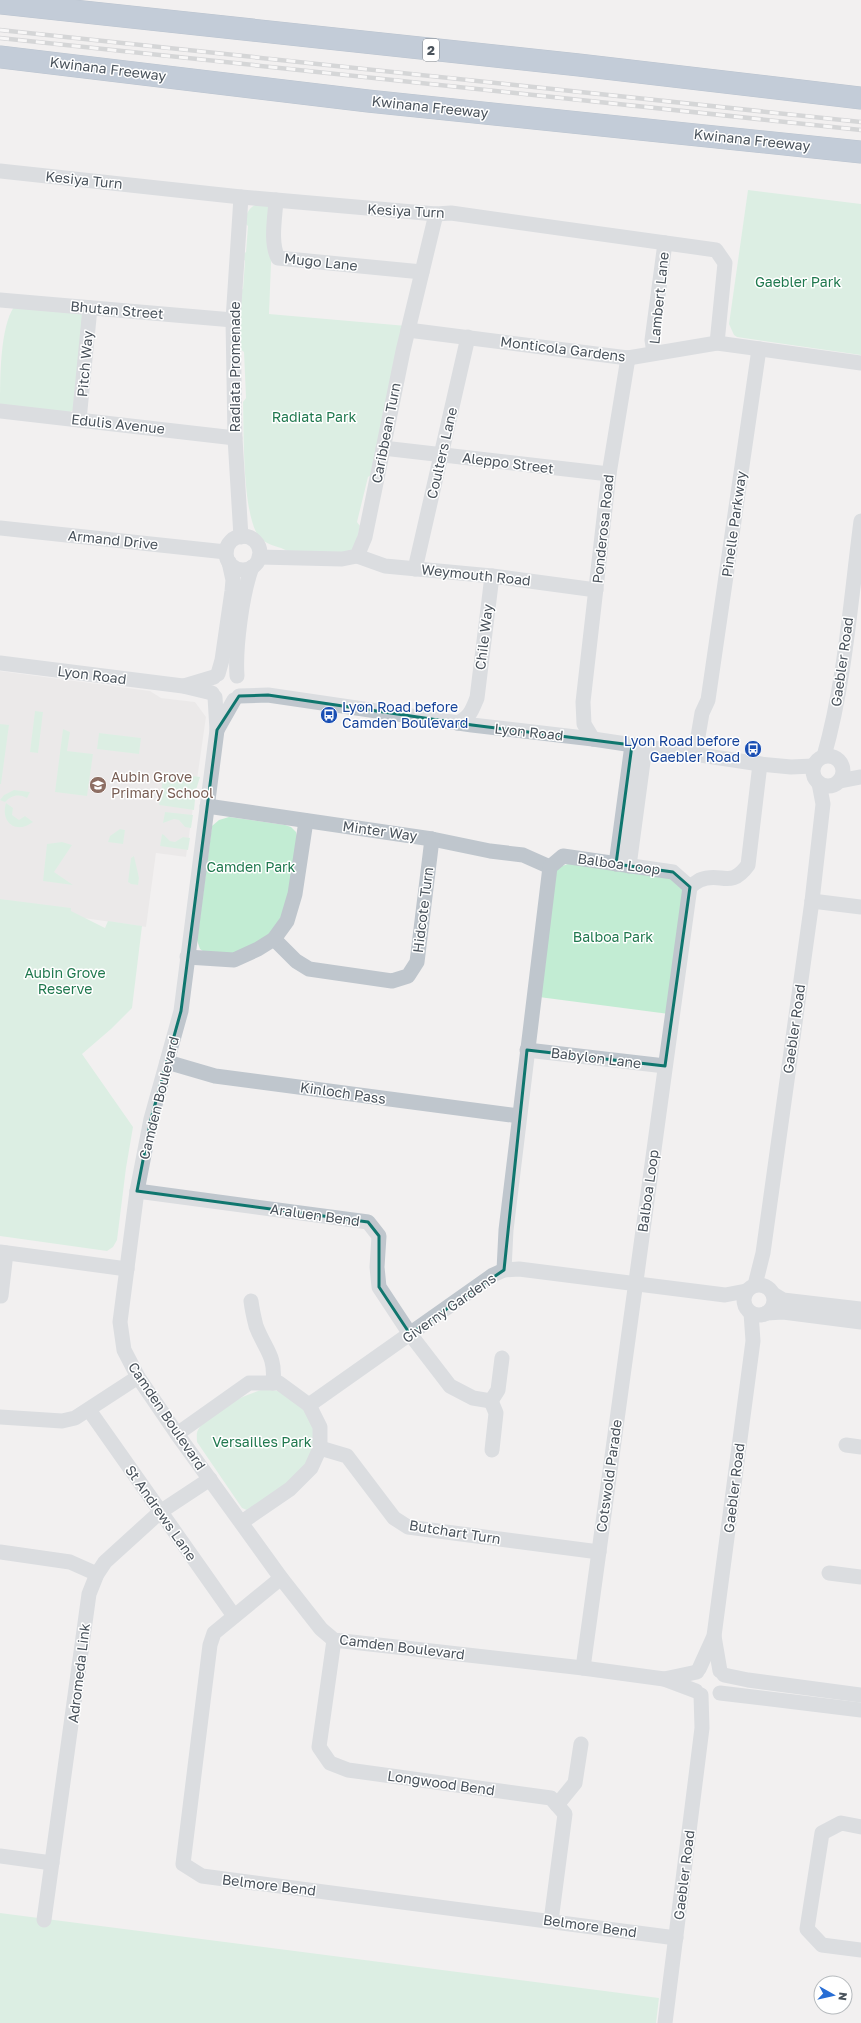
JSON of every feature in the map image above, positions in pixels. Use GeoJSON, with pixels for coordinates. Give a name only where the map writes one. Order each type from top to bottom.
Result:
{"type":"FeatureCollection","features":[{"type":"Feature","properties":{"kind":"highway","name":"2"},"geometry":{"type":"LineString","coordinates":[[0,3],[861,98]]}},
{"type":"Feature","properties":{"kind":"highway","name":"Kwinana Freeway"},"geometry":{"type":"LineString","coordinates":[[0,57],[368,101],[861,152]]}},
{"type":"Feature","properties":{"kind":"street","name":"Kesiya Turn"},"geometry":{"type":"LineString","coordinates":[[0,171],[241,197],[436,214],[451,213],[716,250],[725,263],[717,343]]}},
{"type":"Feature","properties":{"kind":"street","name":"Radiata Promenade"},"geometry":{"type":"LineString","coordinates":[[241,197],[233,320],[235,438],[241,537]]}},
{"type":"Feature","properties":{"kind":"street","name":"Mugo Lane"},"geometry":{"type":"LineString","coordinates":[[276,200],[274,228],[275,253],[278,258],[422,272]]}},
{"type":"Feature","properties":{"kind":"street","name":"Caribbean Turn"},"geometry":{"type":"LineString","coordinates":[[357,556],[365,537],[408,330],[436,214]]}},
{"type":"Feature","properties":{"kind":"street","name":"Lambert Lane"},"geometry":{"type":"LineString","coordinates":[[654,354],[652,340],[665,242]]}},
{"type":"Feature","properties":{"kind":"street","name":"Bhutan Street"},"geometry":{"type":"LineString","coordinates":[[0,300],[233,320]]}},
{"type":"Feature","properties":{"kind":"street","name":"Pitch Way"},"geometry":{"type":"LineString","coordinates":[[79,420],[90,308]]}},
{"type":"Feature","properties":{"kind":"street","name":"Monticola Gardens"},"geometry":{"type":"LineString","coordinates":[[408,330],[628,358],[717,343],[861,363]]}},
{"type":"Feature","properties":{"kind":"street","name":"Coulters Lane"},"geometry":{"type":"LineString","coordinates":[[415,569],[468,337]]}},
{"type":"Feature","properties":{"kind":"street","name":"Pinelle Parkway"},"geometry":{"type":"LineString","coordinates":[[700,755],[702,713],[708,700],[759,349]]}},
{"type":"Feature","properties":{"kind":"street","name":"Ponderosa Road"},"geometry":{"type":"LineString","coordinates":[[593,739],[584,724],[583,702],[609,474],[628,358]]}},
{"type":"Feature","properties":{"kind":"street","name":"Edulis Avenue"},"geometry":{"type":"LineString","coordinates":[[0,411],[235,438]]}},
{"type":"Feature","properties":{"kind":"street","name":"Aleppo Street"},"geometry":{"type":"LineString","coordinates":[[383,448],[609,474]]}},
{"type":"Feature","properties":{"kind":"street","name":"Gaebler Road"},"geometry":{"type":"LineString","coordinates":[[835,760],[831,732],[841,671],[861,521]]}},
{"type":"Feature","properties":{"kind":"street","name":"Armand Drive"},"geometry":{"type":"LineString","coordinates":[[0,528],[228,557]]}},
{"type":"Feature","properties":{"kind":"street"},"geometry":{"type":"LineString","coordinates":[[241,537],[251,538],[255,542],[259,551],[256,562],[247,580],[236,660],[238,689],[224,702],[213,695],[211,686],[222,660],[232,591],[233,580],[228,557],[231,542],[241,537]]}},
{"type":"Feature","properties":{"kind":"street"},"geometry":{"type":"LineString","coordinates":[[228,557],[237,569],[243,570],[256,562],[357,556]]}},
{"type":"Feature","properties":{"kind":"street","name":"Weymouth Road"},"geometry":{"type":"LineString","coordinates":[[357,556],[385,566],[492,576],[596,590]]}},
{"type":"Feature","properties":{"kind":"street","name":"Chile Way"},"geometry":{"type":"LineString","coordinates":[[490,728],[479,710],[477,698],[492,576]]}},
{"type":"Feature","properties":{"kind":"street","name":"Lyon Road"},"geometry":{"type":"LineString","coordinates":[[0,664],[183,686],[213,695]]}},
{"type":"Feature","properties":{"kind":"street"},"geometry":{"type":"LineString","coordinates":[[216,676],[229,672],[238,689]]}},
{"type":"Feature","properties":{"kind":"street","name":"Lyon Road"},"geometry":{"type":"LineString","coordinates":[[183,686],[216,676]]}},
{"type":"Feature","properties":{"kind":"street","name":"Lyon Road"},"geometry":{"type":"LineString","coordinates":[[238,689],[268,695],[490,728],[593,739],[760,764],[791,767],[816,776]]}},
{"type":"Feature","properties":{"kind":"street","name":"Camden Boulevard"},"geometry":{"type":"LineString","coordinates":[[217,730],[238,689]]}},
{"type":"Feature","properties":{"kind":"street","name":"Camden Boulevard"},"geometry":{"type":"LineString","coordinates":[[213,695],[217,730],[181,1011],[151,1119],[137,1191],[120,1322],[124,1350],[138,1377],[177,1434],[281,1578],[321,1629],[334,1640],[583,1668],[664,1679],[707,1694],[861,1710]]}},
{"type":"Feature","properties":{"kind":"street","name":"Chile Way"},"geometry":{"type":"LineString","coordinates":[[457,723],[465,720],[470,714],[477,698]]}},
{"type":"Feature","properties":{"kind":"street","name":"Ponderosa Road"},"geometry":{"type":"LineString","coordinates":[[562,736],[575,724],[583,702]]}},
{"type":"Feature","properties":{"kind":"street"},"geometry":{"type":"LineString","coordinates":[[622,865],[638,746]]}},
{"type":"Feature","properties":{"kind":"street"},"geometry":{"type":"LineString","coordinates":[[861,774],[835,760],[819,758],[816,776],[827,786],[861,777]]}},
{"type":"Feature","properties":{"kind":"street"},"geometry":{"type":"LineString","coordinates":[[835,760],[842,776],[837,783]]}},
{"type":"Feature","properties":{"kind":"street"},"geometry":{"type":"LineString","coordinates":[[690,887],[701,880],[730,879],[741,874],[748,864],[760,764]]}},
{"type":"Feature","properties":{"kind":"street","name":"Gaebler Road"},"geometry":{"type":"LineString","coordinates":[[757,1312],[774,1305],[760,1289],[763,1253],[812,901],[823,804],[816,776]]}},
{"type":"Feature","properties":{"kind":"street","name":"Gaebler Road"},"geometry":{"type":"LineString","coordinates":[[823,804],[837,783]]}},
{"type":"Feature","properties":{"kind":"street","name":"Minter Way"},"geometry":{"type":"LineString","coordinates":[[207,806],[432,839],[490,851],[523,855],[550,867]]}},
{"type":"Feature","properties":{"kind":"street"},"geometry":{"type":"LineString","coordinates":[[187,957],[234,960],[258,949],[274,939],[287,921],[295,894],[306,821]]}},
{"type":"Feature","properties":{"kind":"street","name":"Hidcote Turn"},"geometry":{"type":"LineString","coordinates":[[274,939],[296,961],[309,969],[392,982],[408,976],[417,962],[432,839]]}},
{"type":"Feature","properties":{"kind":"street","name":"Balboa Loop"},"geometry":{"type":"LineString","coordinates":[[550,867],[563,856],[673,872],[690,887],[636,1285]]}},
{"type":"Feature","properties":{"kind":"street"},"geometry":{"type":"LineString","coordinates":[[504,1270],[506,1230],[519,1116],[550,867]]}},
{"type":"Feature","properties":{"kind":"street"},"geometry":{"type":"LineString","coordinates":[[812,901],[861,907]]}},
{"type":"Feature","properties":{"kind":"street","name":"Babylon Lane"},"geometry":{"type":"LineString","coordinates":[[527,1050],[665,1066]]}},
{"type":"Feature","properties":{"kind":"street","name":"Kinloch Pass"},"geometry":{"type":"LineString","coordinates":[[167,1062],[215,1076],[519,1116]]}},
{"type":"Feature","properties":{"kind":"street","name":"Araluen Bend"},"geometry":{"type":"LineString","coordinates":[[137,1191],[368,1222],[379,1236],[379,1287],[410,1334],[450,1386],[473,1398],[491,1401]]}},
{"type":"Feature","properties":{"kind":"street"},"geometry":{"type":"LineString","coordinates":[[1,1296],[3,1252],[127,1269]]}},
{"type":"Feature","properties":{"kind":"street","name":"Giverny Gardens"},"geometry":{"type":"LineString","coordinates":[[309,1405],[493,1275],[504,1270],[519,1269],[636,1285],[725,1295],[760,1289]]}},
{"type":"Feature","properties":{"kind":"street","name":"Cotswold Parade"},"geometry":{"type":"LineString","coordinates":[[583,1668],[636,1285]]}},
{"type":"Feature","properties":{"kind":"street"},"geometry":{"type":"LineString","coordinates":[[760,1289],[782,1300],[861,1309]]}},
{"type":"Feature","properties":{"kind":"street","name":"Gaebler Road"},"geometry":{"type":"LineString","coordinates":[[757,1312],[744,1302],[760,1289]]}},
{"type":"Feature","properties":{"kind":"street","name":"Giverny Gardens"},"geometry":{"type":"LineString","coordinates":[[725,1295],[757,1312]]}},
{"type":"Feature","properties":{"kind":"street"},"geometry":{"type":"LineString","coordinates":[[251,1301],[256,1326],[272,1356],[275,1368],[274,1383]]}},
{"type":"Feature","properties":{"kind":"street"},"geometry":{"type":"LineString","coordinates":[[757,1312],[783,1312],[861,1322]]}},
{"type":"Feature","properties":{"kind":"street","name":"Gaebler Road"},"geometry":{"type":"LineString","coordinates":[[698,1671],[714,1636],[757,1312]]}},
{"type":"Feature","properties":{"kind":"street"},"geometry":{"type":"LineString","coordinates":[[492,1450],[496,1413],[491,1401],[498,1390],[502,1358]]}},
{"type":"Feature","properties":{"kind":"street"},"geometry":{"type":"LineString","coordinates":[[0,1417],[62,1421],[75,1418],[138,1377]]}},
{"type":"Feature","properties":{"kind":"street"},"geometry":{"type":"LineString","coordinates":[[177,1434],[249,1383],[279,1383],[309,1405],[320,1427],[320,1448],[311,1468],[290,1488],[242,1522]]}},
{"type":"Feature","properties":{"kind":"street","name":"St Andrews Lane"},"geometry":{"type":"LineString","coordinates":[[89,1410],[234,1616]]}},
{"type":"Feature","properties":{"kind":"street"},"geometry":{"type":"LineString","coordinates":[[846,1445],[861,1447]]}},
{"type":"Feature","properties":{"kind":"street","name":"Butchart Turn"},"geometry":{"type":"LineString","coordinates":[[320,1448],[347,1456],[394,1518],[408,1527],[599,1552]]}},
{"type":"Feature","properties":{"kind":"street","name":"Adromeda Link"},"geometry":{"type":"LineString","coordinates":[[44,1920],[89,1594],[97,1574],[105,1562],[160,1512],[210,1479]]}},
{"type":"Feature","properties":{"kind":"street"},"geometry":{"type":"LineString","coordinates":[[0,1552],[70,1562],[97,1574]]}},
{"type":"Feature","properties":{"kind":"street"},"geometry":{"type":"LineString","coordinates":[[829,1573],[861,1577]]}},
{"type":"Feature","properties":{"kind":"street","name":"Belmore Bend"},"geometry":{"type":"LineString","coordinates":[[281,1578],[214,1633],[210,1645],[183,1864],[202,1876],[676,1938]]}},
{"type":"Feature","properties":{"kind":"street","name":"Gaebler Road"},"geometry":{"type":"LineString","coordinates":[[714,1636],[722,1673]]}},
{"type":"Feature","properties":{"kind":"street","name":"Longwood Bend"},"geometry":{"type":"LineString","coordinates":[[334,1640],[319,1747],[330,1763],[348,1770],[551,1798],[557,1805]]}},
{"type":"Feature","properties":{"kind":"street"},"geometry":{"type":"LineString","coordinates":[[722,1673],[725,1686],[707,1694],[693,1682],[698,1671],[712,1666],[722,1673],[748,1680],[861,1695]]}},
{"type":"Feature","properties":{"kind":"street","name":"Camden Boulevard"},"geometry":{"type":"LineString","coordinates":[[664,1679],[698,1671]]}},
{"type":"Feature","properties":{"kind":"street","name":"Gaebler Road"},"geometry":{"type":"LineString","coordinates":[[665,2023],[707,1694]]}},
{"type":"Feature","properties":{"kind":"street"},"geometry":{"type":"LineString","coordinates":[[551,1921],[565,1814],[557,1805],[576,1784],[581,1744]]}},
{"type":"Feature","properties":{"kind":"street"},"geometry":{"type":"LineString","coordinates":[[861,1826],[841,1824],[822,1833],[807,1929],[822,1945],[861,1950]]}},
{"type":"Feature","properties":{"kind":"street"},"geometry":{"type":"LineString","coordinates":[[0,1856],[52,1863]]}},
{"type":"Feature","properties":{"kind":"highlighted area"},"geometry":{"type":"Polygon","coordinates":[[[268,695],[472,725],[632,745],[616,864],[673,872],[690,887],[665,1066],[527,1050],[504,1270],[410,1334],[379,1287],[379,1236],[368,1222],[137,1191],[151,1119],[181,1011],[217,730],[239,696],[268,695]]]}},
{"type":"Feature","properties":{"kind":"shaded area","name":"Aubin Grove Primary School"},"geometry":{"type":"Polygon","coordinates":[[[0,671],[150,691],[161,698],[195,702],[206,717],[186,857],[156,853],[146,927],[0,906],[0,671]]]}},
{"type":"Feature","properties":{"kind":"green space","name":"Gaebler Park"},"geometry":{"type":"Polygon","coordinates":[[[748,190],[861,204],[861,355],[737,337],[734,335],[729,324],[748,190]]]}},
{"type":"Feature","properties":{"kind":"green space","name":"Radiata Park"},"geometry":{"type":"Polygon","coordinates":[[[256,204],[269,204],[273,214],[269,314],[407,326],[373,474],[368,477],[357,522],[360,526],[355,547],[349,554],[289,551],[264,541],[259,537],[253,526],[249,510],[245,472],[243,402],[246,398],[244,352],[240,349],[239,291],[243,289],[245,261],[242,255],[246,252],[248,226],[245,223],[245,220],[249,210],[256,204]]]}},
{"type":"Feature","properties":{"kind":"green space"},"geometry":{"type":"Polygon","coordinates":[[[14,307],[81,313],[84,318],[75,409],[70,412],[0,405],[3,340],[9,316],[14,307]]]}},
{"type":"Feature","properties":{"kind":"green space"},"geometry":{"type":"Polygon","coordinates":[[[35,711],[43,712],[38,753],[30,752],[35,711]]]}},
{"type":"Feature","properties":{"kind":"green space"},"geometry":{"type":"Polygon","coordinates":[[[0,724],[9,725],[1,784],[0,784],[0,724]]]}},
{"type":"Feature","properties":{"kind":"green space"},"geometry":{"type":"Polygon","coordinates":[[[63,729],[70,732],[67,751],[93,754],[87,796],[55,792],[63,729]]]}},
{"type":"Feature","properties":{"kind":"green space"},"geometry":{"type":"Polygon","coordinates":[[[99,733],[141,738],[139,754],[97,749],[99,733]]]}},
{"type":"Feature","properties":{"kind":"green space"},"geometry":{"type":"Polygon","coordinates":[[[164,772],[200,777],[196,790],[194,810],[159,805],[164,772]]]}},
{"type":"Feature","properties":{"kind":"green space"},"geometry":{"type":"Polygon","coordinates":[[[14,790],[30,792],[27,798],[18,795],[5,802],[0,800],[4,795],[14,790]]]}},
{"type":"Feature","properties":{"kind":"green space"},"geometry":{"type":"Polygon","coordinates":[[[6,803],[13,808],[12,815],[19,820],[25,816],[33,822],[27,826],[15,827],[7,821],[5,816],[6,803]]]}},
{"type":"Feature","properties":{"kind":"green space"},"geometry":{"type":"Polygon","coordinates":[[[165,812],[193,815],[191,828],[185,827],[179,820],[174,819],[163,823],[165,812]]]}},
{"type":"Feature","properties":{"kind":"green space","name":"Camden Park"},"geometry":{"type":"Polygon","coordinates":[[[229,817],[291,827],[296,832],[298,841],[294,879],[278,929],[241,953],[207,954],[200,949],[197,940],[212,826],[219,820],[229,817]]]}},
{"type":"Feature","properties":{"kind":"green space"},"geometry":{"type":"Polygon","coordinates":[[[120,829],[125,830],[123,844],[108,842],[110,836],[120,829]]]}},
{"type":"Feature","properties":{"kind":"green space"},"geometry":{"type":"Polygon","coordinates":[[[162,834],[170,841],[175,842],[183,837],[190,838],[188,850],[160,846],[162,834]]]}},
{"type":"Feature","properties":{"kind":"green space"},"geometry":{"type":"Polygon","coordinates":[[[62,842],[72,845],[54,872],[73,885],[43,881],[47,844],[62,842]]]}},
{"type":"Feature","properties":{"kind":"green space"},"geometry":{"type":"Polygon","coordinates":[[[134,856],[139,878],[138,885],[128,882],[131,858],[134,856]]]}},
{"type":"Feature","properties":{"kind":"green space","name":"Balboa Park"},"geometry":{"type":"Polygon","coordinates":[[[571,863],[672,877],[685,888],[669,1014],[539,997],[553,876],[559,867],[571,863]]]}},
{"type":"Feature","properties":{"kind":"green space","name":"Aubin Grove Reserve"},"geometry":{"type":"Polygon","coordinates":[[[0,899],[71,908],[71,911],[105,928],[108,921],[142,926],[132,1008],[111,1029],[82,1054],[133,1127],[117,1240],[113,1247],[107,1251],[0,1236],[0,899]]]}},
{"type":"Feature","properties":{"kind":"green space","name":"Versailles Park"},"geometry":{"type":"Polygon","coordinates":[[[264,1389],[285,1393],[291,1396],[302,1406],[318,1430],[306,1469],[249,1511],[242,1508],[197,1442],[197,1433],[209,1416],[218,1410],[247,1395],[264,1389]]]}},
{"type":"Feature","properties":{"kind":"green space"},"geometry":{"type":"Polygon","coordinates":[[[0,1913],[659,1998],[656,2023],[0,2023],[0,1913]]]}},
{"type":"Feature","properties":{"kind":"railway"},"geometry":{"type":"LineString","coordinates":[[0,30],[861,122]]}},
{"type":"Feature","properties":{"kind":"railway"},"geometry":{"type":"LineString","coordinates":[[0,38],[861,130]]}},
{"type":"Feature","properties":{"kind":"place","name":"Lyon Road before Camden Boulevard"},"geometry":{"type":"Point","coordinates":[329,715]}},
{"type":"Feature","properties":{"kind":"place","name":"Lyon Road before Gaebler Road"},"geometry":{"type":"Point","coordinates":[753,749]}},
{"type":"Feature","properties":{"kind":"place","name":"Aubin Grove Primary School"},"geometry":{"type":"Point","coordinates":[98,785]}}]}
